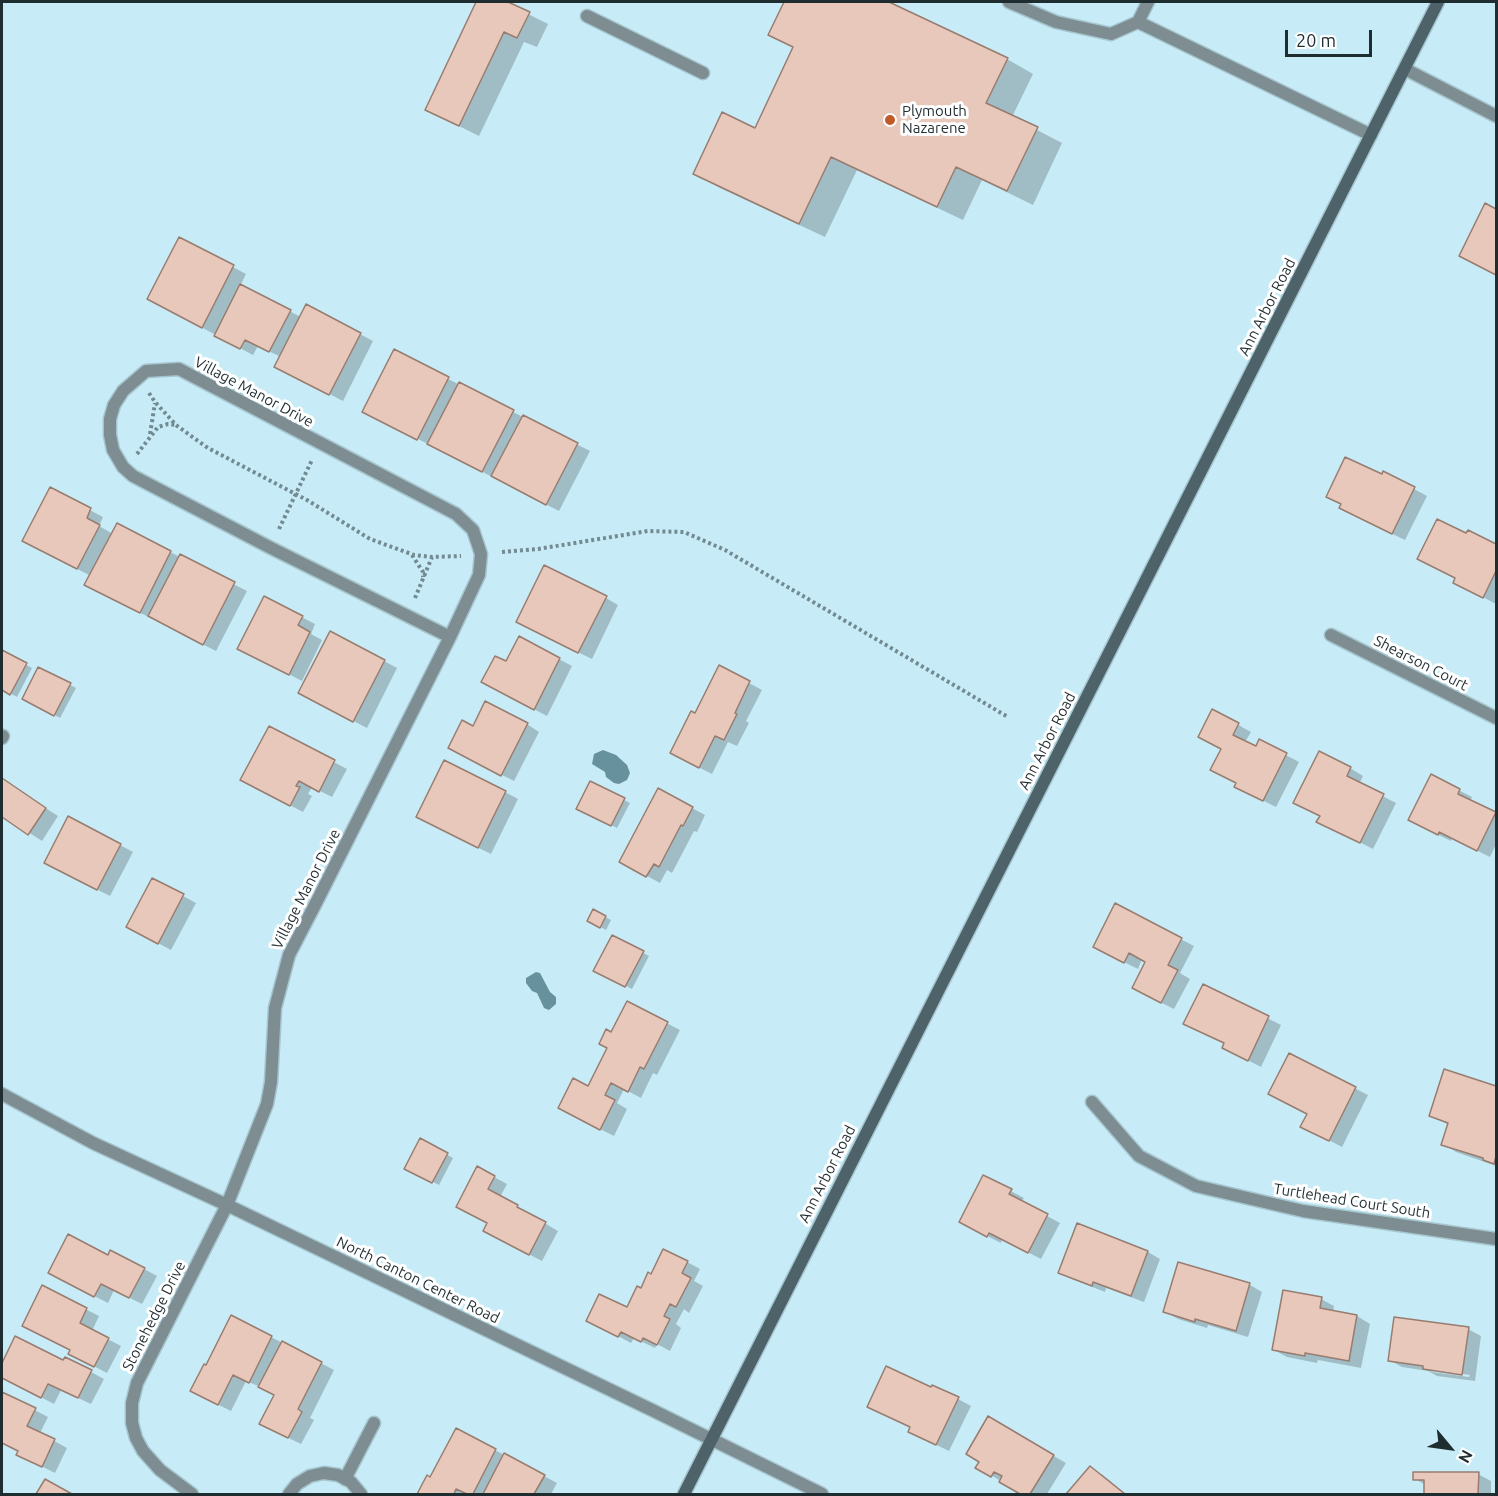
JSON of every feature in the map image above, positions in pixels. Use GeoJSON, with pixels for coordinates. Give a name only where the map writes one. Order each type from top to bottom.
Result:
{"type":"FeatureCollection","features":[{"type":"Feature","properties":{"kind":"main road","name":"Ann Arbor Road"},"geometry":{"type":"LineString","coordinates":[[684,1494],[1438,2]]}},
{"type":"Feature","properties":{"kind":"street"},"geometry":{"type":"LineString","coordinates":[[1009,2],[1056,22],[1111,34],[1138,22],[1148,2]]}},
{"type":"Feature","properties":{"kind":"street"},"geometry":{"type":"LineString","coordinates":[[587,16],[703,73]]}},
{"type":"Feature","properties":{"kind":"street"},"geometry":{"type":"LineString","coordinates":[[1138,22],[1371,135]]}},
{"type":"Feature","properties":{"kind":"street"},"geometry":{"type":"LineString","coordinates":[[1405,69],[1497,116]]}},
{"type":"Feature","properties":{"kind":"street","name":"Village Manor Drive"},"geometry":{"type":"LineString","coordinates":[[227,1205],[267,1104],[271,1082],[275,1008],[289,955],[450,637],[479,575],[481,554],[473,530],[456,514],[179,369],[146,371],[123,391],[114,405],[110,419],[110,435],[113,450],[123,467],[133,476],[450,637]]}},
{"type":"Feature","properties":{"kind":"street","name":"Shearson Court"},"geometry":{"type":"LineString","coordinates":[[1331,635],[1497,718]]}},
{"type":"Feature","properties":{"kind":"street","name":"North Canton Center Road"},"geometry":{"type":"LineString","coordinates":[[2,1094],[93,1143],[227,1205],[822,1494]]}},
{"type":"Feature","properties":{"kind":"street","name":"Turtlehead Court South"},"geometry":{"type":"LineString","coordinates":[[1092,1102],[1139,1156],[1197,1186],[1303,1211],[1497,1239]]}},
{"type":"Feature","properties":{"kind":"street","name":"Stonehedge Drive"},"geometry":{"type":"LineString","coordinates":[[192,1494],[160,1470],[143,1451],[132,1423],[132,1403],[137,1383],[227,1205]]}},
{"type":"Feature","properties":{"kind":"street"},"geometry":{"type":"LineString","coordinates":[[345,1479],[374,1423]]}},
{"type":"Feature","properties":{"kind":"street"},"geometry":{"type":"LineString","coordinates":[[289,1494],[297,1484],[310,1476],[324,1473],[338,1475],[351,1482],[361,1494]]}},
{"type":"Feature","properties":{"kind":"path"},"geometry":{"type":"LineString","coordinates":[[149,393],[176,425],[208,448],[295,494],[370,538],[412,554],[432,557],[463,556]]}},
{"type":"Feature","properties":{"kind":"path"},"geometry":{"type":"LineString","coordinates":[[148,438],[152,427],[155,402]]}},
{"type":"Feature","properties":{"kind":"path"},"geometry":{"type":"LineString","coordinates":[[137,453],[158,427],[168,424],[176,425]]}},
{"type":"Feature","properties":{"kind":"path"},"geometry":{"type":"LineString","coordinates":[[279,529],[312,460]]}},
{"type":"Feature","properties":{"kind":"path"},"geometry":{"type":"LineString","coordinates":[[500,552],[538,549],[648,531],[684,532],[724,550],[1008,717]]}},
{"type":"Feature","properties":{"kind":"path"},"geometry":{"type":"LineString","coordinates":[[412,554],[423,572],[423,580]]}},
{"type":"Feature","properties":{"kind":"path"},"geometry":{"type":"LineString","coordinates":[[416,597],[432,557]]}},
{"type":"Feature","properties":{"kind":"water"},"geometry":{"type":"Polygon","coordinates":[[[603,750],[616,755],[627,765],[630,773],[627,780],[619,784],[614,783],[606,777],[605,772],[592,764],[594,754],[603,750]]]}},
{"type":"Feature","properties":{"kind":"water"},"geometry":{"type":"Polygon","coordinates":[[[536,972],[540,973],[550,992],[556,997],[556,1004],[549,1010],[544,1008],[537,993],[532,991],[526,983],[526,978],[536,972]]]}},
{"type":"Feature","properties":{"kind":"building"},"geometry":{"type":"Polygon","coordinates":[[[476,2],[508,2],[530,12],[517,38],[504,32],[459,126],[425,110],[476,2]]]}},
{"type":"Feature","properties":{"kind":"building","name":"Plymouth Nazarene"},"geometry":{"type":"Polygon","coordinates":[[[784,2],[889,2],[1008,58],[986,103],[1038,127],[1007,191],[956,167],[937,207],[831,157],[799,224],[693,174],[722,112],[755,128],[793,47],[768,35],[784,2]]]}},
{"type":"Feature","properties":{"kind":"building"},"geometry":{"type":"Polygon","coordinates":[[[1485,203],[1496,209],[1496,275],[1459,256],[1485,203]]]}},
{"type":"Feature","properties":{"kind":"building"},"geometry":{"type":"Polygon","coordinates":[[[179,237],[234,265],[202,328],[147,299],[179,237]]]}},
{"type":"Feature","properties":{"kind":"building"},"geometry":{"type":"Polygon","coordinates":[[[240,284],[291,310],[269,352],[245,340],[240,349],[214,336],[240,284]]]}},
{"type":"Feature","properties":{"kind":"building"},"geometry":{"type":"Polygon","coordinates":[[[306,304],[361,333],[329,395],[274,367],[306,304]]]}},
{"type":"Feature","properties":{"kind":"building"},"geometry":{"type":"Polygon","coordinates":[[[394,349],[449,377],[417,440],[362,412],[394,349]]]}},
{"type":"Feature","properties":{"kind":"building"},"geometry":{"type":"Polygon","coordinates":[[[459,382],[514,410],[482,472],[427,444],[459,382]]]}},
{"type":"Feature","properties":{"kind":"building"},"geometry":{"type":"Polygon","coordinates":[[[523,415],[578,443],[546,505],[491,476],[523,415]]]}},
{"type":"Feature","properties":{"kind":"building"},"geometry":{"type":"Polygon","coordinates":[[[1345,457],[1382,474],[1383,471],[1415,487],[1392,534],[1339,508],[1341,504],[1326,497],[1345,457]]]}},
{"type":"Feature","properties":{"kind":"building"},"geometry":{"type":"Polygon","coordinates":[[[50,487],[91,508],[87,518],[100,525],[77,569],[22,541],[50,487]]]}},
{"type":"Feature","properties":{"kind":"building"},"geometry":{"type":"Polygon","coordinates":[[[1437,519],[1466,533],[1468,530],[1496,544],[1496,571],[1483,598],[1453,583],[1455,578],[1417,559],[1437,519]]]}},
{"type":"Feature","properties":{"kind":"building"},"geometry":{"type":"Polygon","coordinates":[[[117,523],[171,551],[140,613],[84,585],[117,523]]]}},
{"type":"Feature","properties":{"kind":"building"},"geometry":{"type":"Polygon","coordinates":[[[180,554],[235,582],[203,645],[148,616],[180,554]]]}},
{"type":"Feature","properties":{"kind":"building"},"geometry":{"type":"Polygon","coordinates":[[[544,565],[607,596],[578,653],[516,622],[544,565]]]}},
{"type":"Feature","properties":{"kind":"building"},"geometry":{"type":"Polygon","coordinates":[[[264,596],[303,616],[298,625],[310,632],[289,675],[237,649],[264,596]]]}},
{"type":"Feature","properties":{"kind":"building"},"geometry":{"type":"Polygon","coordinates":[[[330,631],[385,660],[353,722],[298,693],[330,631]]]}},
{"type":"Feature","properties":{"kind":"building"},"geometry":{"type":"Polygon","coordinates":[[[519,636],[560,658],[534,710],[481,682],[495,656],[506,661],[519,636]]]}},
{"type":"Feature","properties":{"kind":"building"},"geometry":{"type":"Polygon","coordinates":[[[2,650],[27,663],[10,695],[2,690],[2,650]]]}},
{"type":"Feature","properties":{"kind":"building"},"geometry":{"type":"Polygon","coordinates":[[[719,665],[750,681],[724,740],[715,736],[699,768],[670,753],[691,711],[695,713],[719,665]]]}},
{"type":"Feature","properties":{"kind":"building"},"geometry":{"type":"Polygon","coordinates":[[[38,667],[71,683],[54,716],[22,699],[38,667]]]}},
{"type":"Feature","properties":{"kind":"building"},"geometry":{"type":"Polygon","coordinates":[[[485,701],[528,723],[501,776],[448,748],[462,720],[473,726],[485,701]]]}},
{"type":"Feature","properties":{"kind":"building"},"geometry":{"type":"Polygon","coordinates":[[[1212,709],[1239,723],[1233,735],[1256,746],[1259,739],[1287,753],[1263,801],[1234,787],[1236,783],[1210,770],[1221,749],[1198,737],[1212,709]]]}},
{"type":"Feature","properties":{"kind":"building"},"geometry":{"type":"Polygon","coordinates":[[[269,726],[335,760],[319,792],[299,781],[296,786],[300,787],[290,806],[240,780],[269,726]]]}},
{"type":"Feature","properties":{"kind":"building"},"geometry":{"type":"Polygon","coordinates":[[[1319,751],[1351,767],[1347,776],[1384,794],[1360,843],[1316,822],[1320,816],[1293,803],[1319,751]]]}},
{"type":"Feature","properties":{"kind":"building"},"geometry":{"type":"Polygon","coordinates":[[[444,760],[506,791],[478,848],[416,817],[444,760]]]}},
{"type":"Feature","properties":{"kind":"building"},"geometry":{"type":"Polygon","coordinates":[[[1431,774],[1460,789],[1458,794],[1496,812],[1477,851],[1408,820],[1431,774]]]}},
{"type":"Feature","properties":{"kind":"building"},"geometry":{"type":"Polygon","coordinates":[[[2,778],[46,808],[28,835],[2,817],[2,778]]]}},
{"type":"Feature","properties":{"kind":"building"},"geometry":{"type":"Polygon","coordinates":[[[590,781],[625,798],[611,826],[576,809],[590,781]]]}},
{"type":"Feature","properties":{"kind":"building"},"geometry":{"type":"Polygon","coordinates":[[[658,788],[693,807],[659,867],[654,864],[646,877],[619,862],[658,788]]]}},
{"type":"Feature","properties":{"kind":"building"},"geometry":{"type":"Polygon","coordinates":[[[68,816],[121,844],[97,890],[44,863],[68,816]]]}},
{"type":"Feature","properties":{"kind":"building"},"geometry":{"type":"Polygon","coordinates":[[[152,878],[184,894],[158,944],[126,927],[152,878]]]}},
{"type":"Feature","properties":{"kind":"building"},"geometry":{"type":"Polygon","coordinates":[[[1115,903],[1182,938],[1168,965],[1178,970],[1161,1003],[1132,988],[1145,962],[1129,953],[1124,963],[1093,947],[1115,903]]]}},
{"type":"Feature","properties":{"kind":"building"},"geometry":{"type":"Polygon","coordinates":[[[593,909],[606,916],[600,928],[587,921],[593,909]]]}},
{"type":"Feature","properties":{"kind":"building"},"geometry":{"type":"Polygon","coordinates":[[[612,935],[644,951],[625,987],[593,971],[612,935]]]}},
{"type":"Feature","properties":{"kind":"building"},"geometry":{"type":"Polygon","coordinates":[[[1203,984],[1269,1016],[1248,1061],[1222,1048],[1224,1043],[1183,1024],[1203,984]]]}},
{"type":"Feature","properties":{"kind":"building"},"geometry":{"type":"Polygon","coordinates":[[[627,1001],[668,1022],[644,1069],[640,1067],[628,1092],[611,1083],[605,1095],[615,1100],[600,1130],[558,1108],[573,1078],[588,1086],[607,1048],[599,1044],[606,1029],[611,1032],[627,1001]]]}},
{"type":"Feature","properties":{"kind":"building"},"geometry":{"type":"Polygon","coordinates":[[[1289,1053],[1356,1087],[1329,1141],[1300,1127],[1307,1114],[1268,1094],[1289,1053]]]}},
{"type":"Feature","properties":{"kind":"building"},"geometry":{"type":"Polygon","coordinates":[[[1444,1069],[1496,1086],[1494,1164],[1483,1158],[1441,1145],[1448,1123],[1429,1116],[1444,1069]]]}},
{"type":"Feature","properties":{"kind":"building"},"geometry":{"type":"Polygon","coordinates":[[[420,1138],[448,1153],[432,1183],[404,1169],[420,1138]]]}},
{"type":"Feature","properties":{"kind":"building"},"geometry":{"type":"Polygon","coordinates":[[[477,1166],[495,1176],[488,1189],[546,1222],[529,1255],[483,1231],[487,1223],[456,1207],[477,1166]]]}},
{"type":"Feature","properties":{"kind":"building"},"geometry":{"type":"Polygon","coordinates":[[[983,1175],[1012,1189],[1009,1194],[1048,1214],[1028,1253],[989,1233],[987,1237],[959,1222],[983,1175]]]}},
{"type":"Feature","properties":{"kind":"building"},"geometry":{"type":"Polygon","coordinates":[[[1077,1223],[1148,1251],[1131,1296],[1093,1282],[1092,1286],[1058,1273],[1077,1223]]]}},
{"type":"Feature","properties":{"kind":"building"},"geometry":{"type":"Polygon","coordinates":[[[68,1234],[108,1255],[110,1250],[145,1268],[129,1298],[101,1284],[94,1297],[48,1273],[68,1234]]]}},
{"type":"Feature","properties":{"kind":"building"},"geometry":{"type":"Polygon","coordinates":[[[663,1249],[688,1261],[682,1273],[691,1278],[676,1307],[670,1304],[664,1316],[670,1319],[657,1345],[643,1338],[641,1342],[621,1332],[618,1337],[586,1321],[599,1294],[627,1307],[637,1286],[641,1288],[648,1272],[651,1274],[663,1249]]]}},
{"type":"Feature","properties":{"kind":"building"},"geometry":{"type":"Polygon","coordinates":[[[1178,1262],[1250,1283],[1236,1331],[1163,1312],[1178,1262]]]}},
{"type":"Feature","properties":{"kind":"building"},"geometry":{"type":"Polygon","coordinates":[[[42,1285],[87,1308],[80,1323],[109,1338],[94,1367],[68,1354],[70,1350],[22,1326],[42,1285]]]}},
{"type":"Feature","properties":{"kind":"building"},"geometry":{"type":"Polygon","coordinates":[[[1283,1290],[1322,1297],[1320,1308],[1357,1315],[1349,1361],[1272,1350],[1283,1290]]]}},
{"type":"Feature","properties":{"kind":"building"},"geometry":{"type":"Polygon","coordinates":[[[231,1315],[272,1336],[249,1383],[233,1375],[218,1405],[190,1391],[231,1315]]]}},
{"type":"Feature","properties":{"kind":"building"},"geometry":{"type":"Polygon","coordinates":[[[1394,1317],[1469,1327],[1462,1375],[1388,1361],[1394,1317]]]}},
{"type":"Feature","properties":{"kind":"building"},"geometry":{"type":"Polygon","coordinates":[[[15,1336],[63,1360],[65,1357],[92,1370],[78,1398],[48,1384],[41,1398],[2,1378],[2,1363],[15,1336]]]}},
{"type":"Feature","properties":{"kind":"building"},"geometry":{"type":"Polygon","coordinates":[[[282,1341],[322,1362],[298,1409],[302,1412],[288,1438],[259,1424],[274,1395],[258,1387],[282,1341]]]}},
{"type":"Feature","properties":{"kind":"building"},"geometry":{"type":"Polygon","coordinates":[[[886,1366],[959,1397],[936,1445],[908,1432],[910,1427],[867,1407],[886,1366]]]}},
{"type":"Feature","properties":{"kind":"building"},"geometry":{"type":"Polygon","coordinates":[[[2,1392],[36,1408],[27,1426],[55,1439],[42,1467],[16,1455],[18,1451],[2,1443],[2,1392]]]}},
{"type":"Feature","properties":{"kind":"building"},"geometry":{"type":"Polygon","coordinates":[[[988,1416],[1054,1455],[1030,1494],[1020,1494],[999,1482],[1002,1476],[994,1472],[991,1477],[975,1468],[979,1462],[966,1454],[988,1416]]]}},
{"type":"Feature","properties":{"kind":"building"},"geometry":{"type":"Polygon","coordinates":[[[456,1428],[496,1449],[473,1494],[456,1489],[454,1494],[417,1494],[427,1475],[430,1477],[456,1428]]]}},
{"type":"Feature","properties":{"kind":"building"},"geometry":{"type":"Polygon","coordinates":[[[504,1453],[545,1475],[534,1494],[483,1494],[504,1453]]]}},
{"type":"Feature","properties":{"kind":"building"},"geometry":{"type":"Polygon","coordinates":[[[1090,1466],[1125,1494],[1066,1494],[1090,1466]]]}},
{"type":"Feature","properties":{"kind":"building"},"geometry":{"type":"Polygon","coordinates":[[[1413,1472],[1479,1472],[1478,1494],[1424,1494],[1424,1480],[1413,1480],[1413,1472]]]}},
{"type":"Feature","properties":{"kind":"building"},"geometry":{"type":"Polygon","coordinates":[[[45,1479],[72,1494],[36,1494],[45,1479]]]}},
{"type":"Feature","properties":{"kind":"place","name":"Plymouth Nazarene"},"geometry":{"type":"Point","coordinates":[890,120]}}]}
